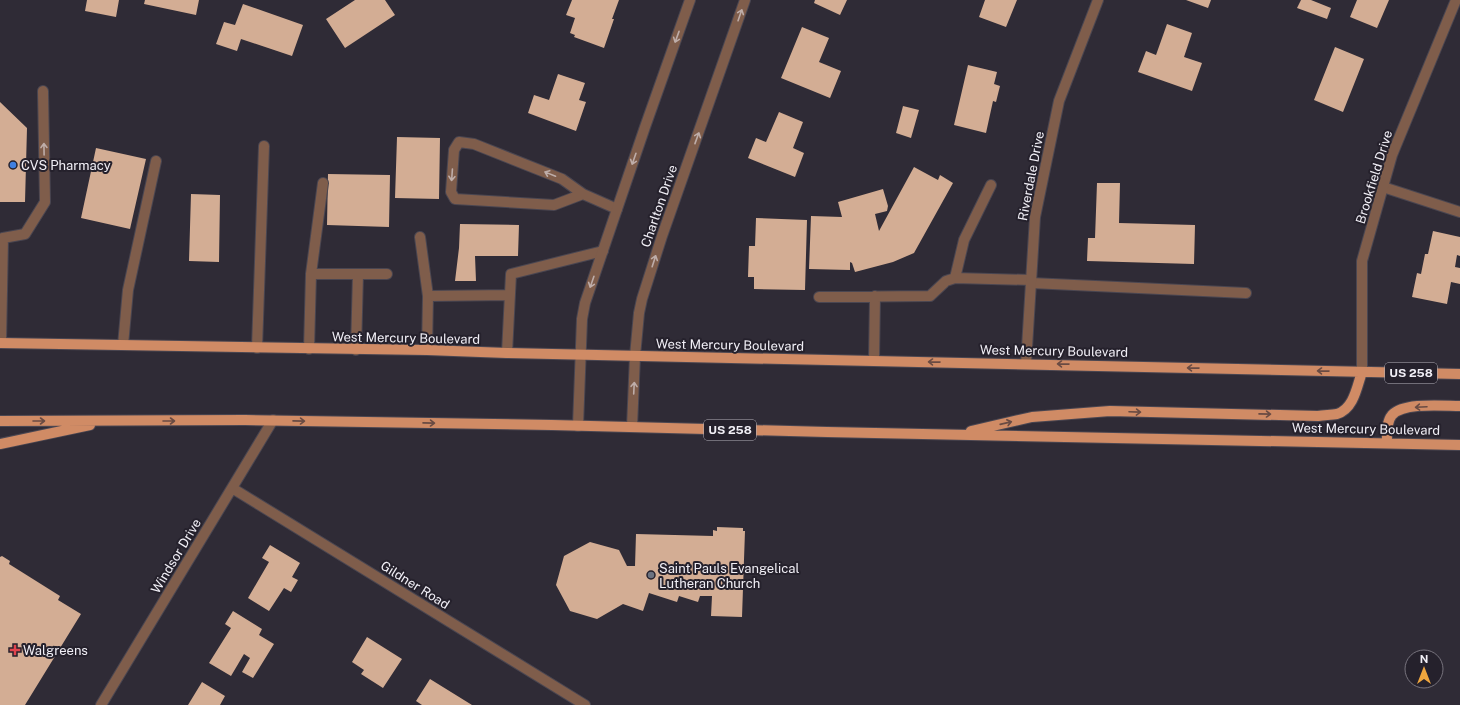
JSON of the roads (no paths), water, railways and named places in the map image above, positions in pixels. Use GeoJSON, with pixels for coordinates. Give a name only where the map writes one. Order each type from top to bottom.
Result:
{"type":"FeatureCollection","features":[{"type":"Feature","properties":{"kind":"main road","name":"West Mercury Boulevard"},"geometry":{"type":"LineString","coordinates":[[0,343],[427,350],[1460,374]]}},
{"type":"Feature","properties":{"kind":"main road"},"geometry":{"type":"LineString","coordinates":[[954,435],[1032,417],[1110,410],[1318,416],[1338,414],[1349,406],[1362,372]]}},
{"type":"Feature","properties":{"kind":"main road"},"geometry":{"type":"LineString","coordinates":[[1386,443],[1389,423],[1392,415],[1402,409],[1419,406],[1460,406]]}},
{"type":"Feature","properties":{"kind":"main road","name":"West Mercury Boulevard"},"geometry":{"type":"LineString","coordinates":[[0,422],[273,420],[1460,445]]}},
{"type":"Feature","properties":{"kind":"main road"},"geometry":{"type":"LineString","coordinates":[[0,444],[110,421]]}},
{"type":"Feature","properties":{"kind":"street"},"geometry":{"type":"LineString","coordinates":[[578,426],[582,320],[585,303],[690,0]]}},
{"type":"Feature","properties":{"kind":"street","name":"Charlton Drive"},"geometry":{"type":"LineString","coordinates":[[632,427],[635,356],[639,313],[642,299],[662,236],[745,0]]}},
{"type":"Feature","properties":{"kind":"street","name":"Riverdale Drive"},"geometry":{"type":"LineString","coordinates":[[1026,364],[1035,217],[1059,101],[1098,0]]}},
{"type":"Feature","properties":{"kind":"street","name":"Brookfield Drive"},"geometry":{"type":"LineString","coordinates":[[1362,372],[1362,261],[1392,155],[1456,0]]}},
{"type":"Feature","properties":{"kind":"street"},"geometry":{"type":"LineString","coordinates":[[0,343],[3,238],[26,234],[46,202],[43,91]]}},
{"type":"Feature","properties":{"kind":"street"},"geometry":{"type":"LineString","coordinates":[[583,194],[554,204],[456,199],[451,192],[454,150],[459,142],[474,144],[562,179],[583,194],[617,209]]}},
{"type":"Feature","properties":{"kind":"street"},"geometry":{"type":"LineString","coordinates":[[257,348],[264,146]]}},
{"type":"Feature","properties":{"kind":"street"},"geometry":{"type":"LineString","coordinates":[[123,345],[128,290],[156,161]]}},
{"type":"Feature","properties":{"kind":"street"},"geometry":{"type":"LineString","coordinates":[[309,349],[311,274],[323,182]]}},
{"type":"Feature","properties":{"kind":"street"},"geometry":{"type":"LineString","coordinates":[[955,278],[964,240],[991,185]]}},
{"type":"Feature","properties":{"kind":"street"},"geometry":{"type":"LineString","coordinates":[[1383,187],[1460,212]]}},
{"type":"Feature","properties":{"kind":"street"},"geometry":{"type":"LineString","coordinates":[[420,237],[428,296],[427,350]]}},
{"type":"Feature","properties":{"kind":"street"},"geometry":{"type":"LineString","coordinates":[[507,353],[511,274],[603,251]]}},
{"type":"Feature","properties":{"kind":"street"},"geometry":{"type":"LineString","coordinates":[[311,274],[387,274]]}},
{"type":"Feature","properties":{"kind":"street"},"geometry":{"type":"LineString","coordinates":[[356,350],[358,274]]}},
{"type":"Feature","properties":{"kind":"street"},"geometry":{"type":"LineString","coordinates":[[819,297],[930,296],[946,281],[955,278],[1246,293]]}},
{"type":"Feature","properties":{"kind":"street"},"geometry":{"type":"LineString","coordinates":[[428,296],[510,295]]}},
{"type":"Feature","properties":{"kind":"street"},"geometry":{"type":"LineString","coordinates":[[874,361],[875,296]]}},
{"type":"Feature","properties":{"kind":"street","name":"Windsor Drive"},"geometry":{"type":"LineString","coordinates":[[101,705],[273,420]]}},
{"type":"Feature","properties":{"kind":"street","name":"Gildner Road"},"geometry":{"type":"LineString","coordinates":[[232,488],[585,705]]}},
{"type":"Feature","properties":{"kind":"place","name":"CVS Pharmacy"},"geometry":{"type":"Point","coordinates":[13,165]}},
{"type":"Feature","properties":{"kind":"place","name":"Saint Pauls Evangelical Lutheran Church"},"geometry":{"type":"Point","coordinates":[651,575]}},
{"type":"Feature","properties":{"kind":"place","name":"Walgreens"},"geometry":{"type":"Point","coordinates":[15,650]}}]}
